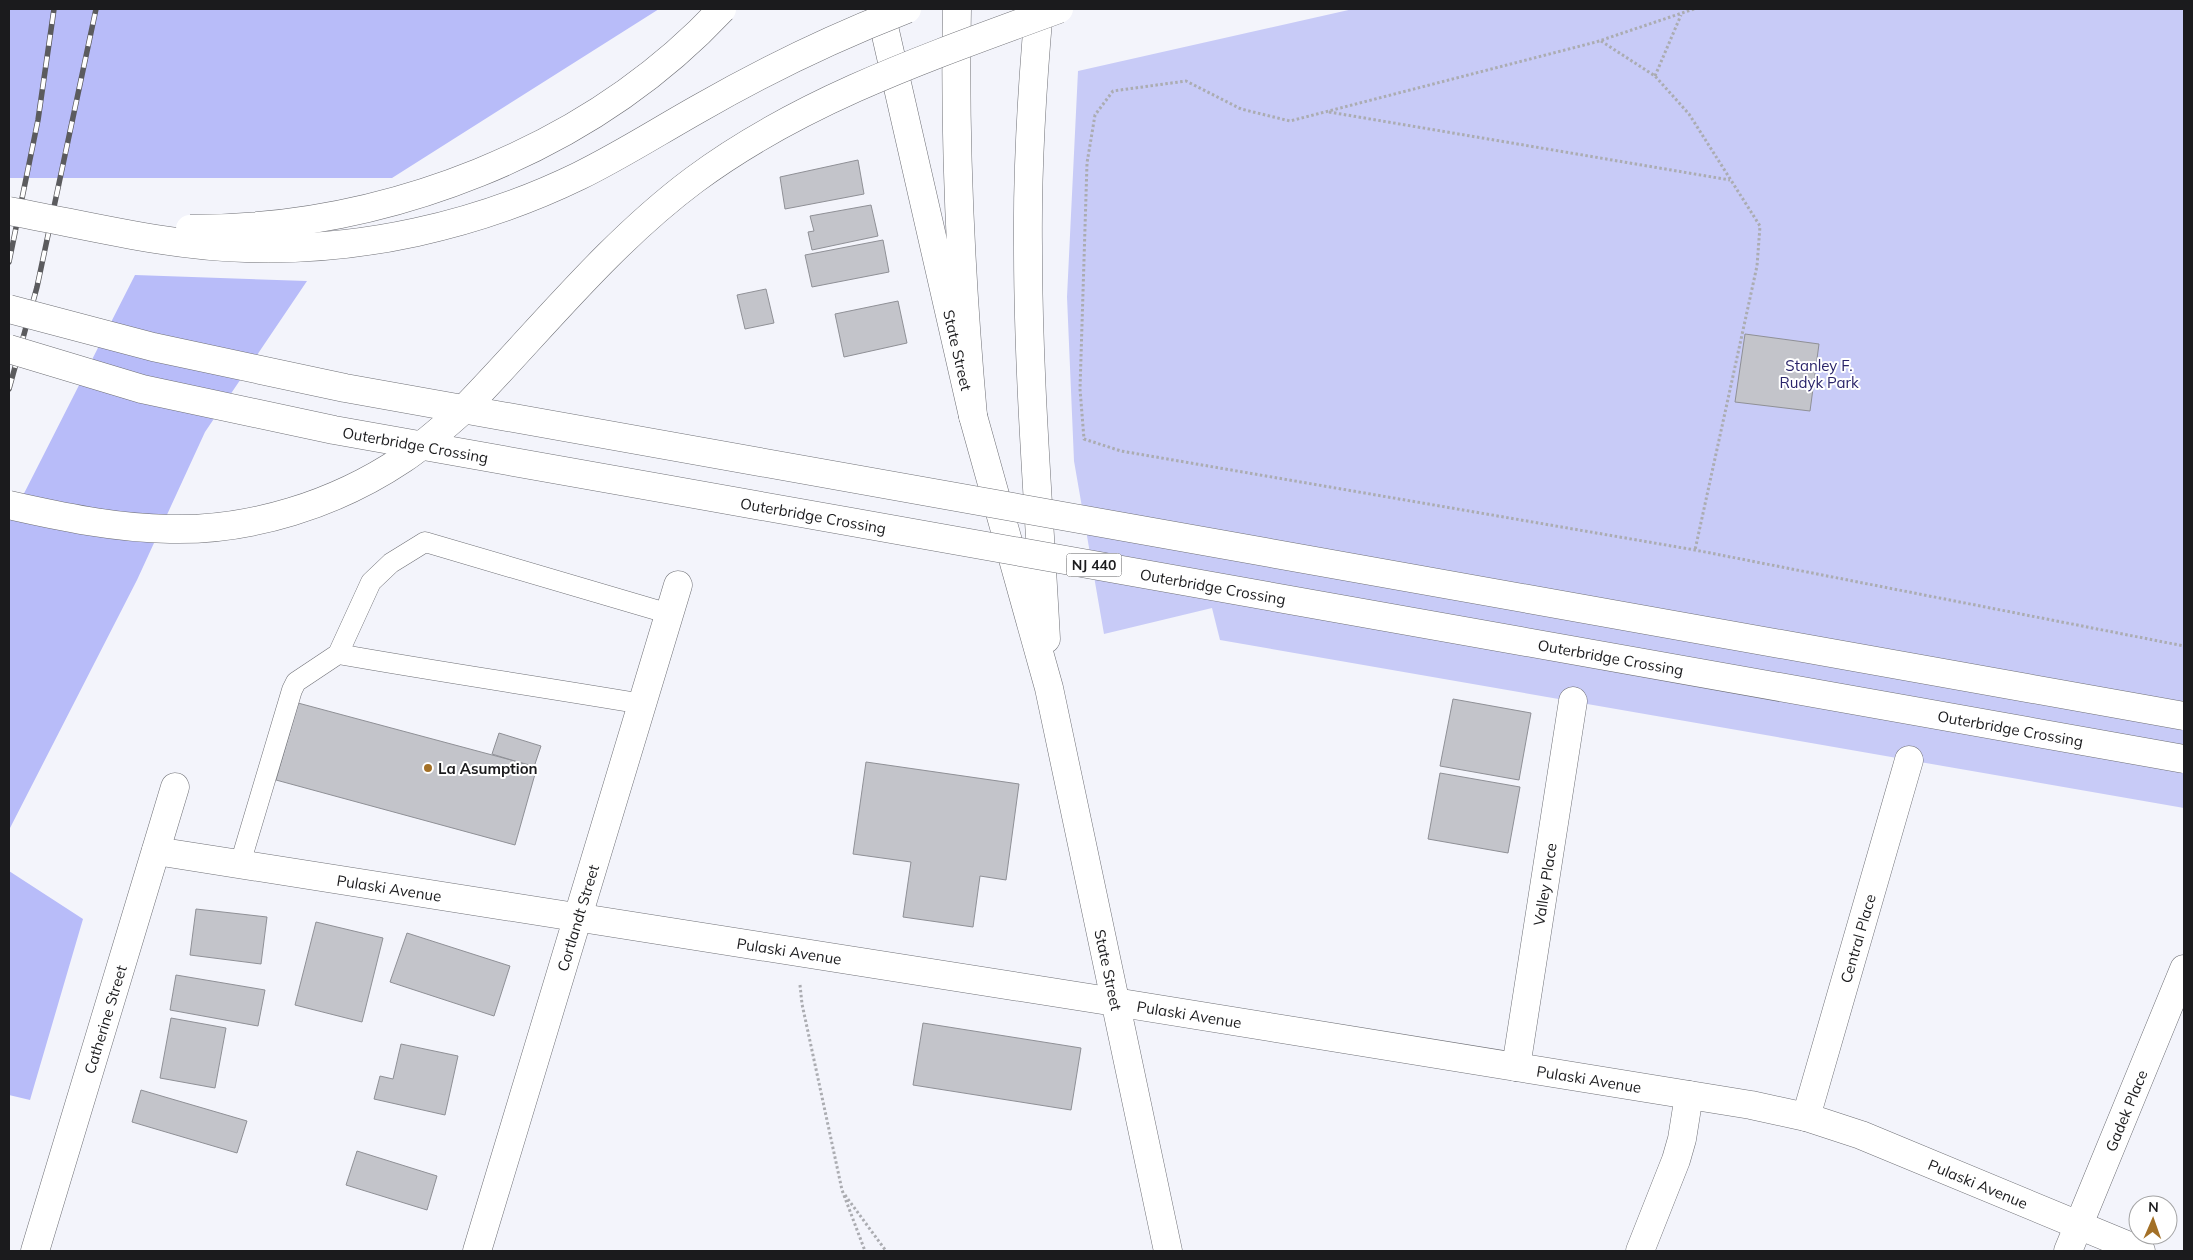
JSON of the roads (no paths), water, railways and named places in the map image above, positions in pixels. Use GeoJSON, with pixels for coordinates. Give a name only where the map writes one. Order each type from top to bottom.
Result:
{"type":"FeatureCollection","features":[{"type":"Feature","properties":{"kind":"main road"},"geometry":{"type":"LineString","coordinates":[[9,211],[160,229],[225,228],[323,217],[415,195],[479,172],[579,122],[621,96],[644,78],[722,9]]}},
{"type":"Feature","properties":{"kind":"main road","name":"State Street"},"geometry":{"type":"LineString","coordinates":[[880,9],[973,416],[1049,688],[1168,1251]]}},
{"type":"Feature","properties":{"kind":"main road"},"geometry":{"type":"LineString","coordinates":[[9,211],[178,242],[243,248],[319,246],[359,242],[415,232],[502,207],[554,188],[600,166],[707,104],[771,70],[845,34],[906,9]]}},
{"type":"Feature","properties":{"kind":"main road"},"geometry":{"type":"LineString","coordinates":[[957,9],[958,198],[973,416]]}},
{"type":"Feature","properties":{"kind":"main road","name":"State Street"},"geometry":{"type":"LineString","coordinates":[[1039,9],[1033,95],[1028,248],[1031,349],[1049,688]]}},
{"type":"Feature","properties":{"kind":"main road"},"geometry":{"type":"LineString","coordinates":[[9,505],[94,522],[171,529],[210,527],[255,521],[292,511],[341,492],[402,460],[440,430],[480,393],[623,241],[660,207],[729,155],[810,109],[915,62],[1059,9]]}},
{"type":"Feature","properties":{"kind":"main road"},"geometry":{"type":"LineString","coordinates":[[9,309],[153,347],[345,388],[2184,716]]}},
{"type":"Feature","properties":{"kind":"main road","name":"Outerbridge Crossing"},"geometry":{"type":"LineString","coordinates":[[9,349],[142,389],[334,430],[2184,759]]}},
{"type":"Feature","properties":{"kind":"main road","name":"Cortlandt Street"},"geometry":{"type":"LineString","coordinates":[[477,1251],[678,585]]}},
{"type":"Feature","properties":{"kind":"main road","name":"Valley Place"},"geometry":{"type":"LineString","coordinates":[[1516,1067],[1573,701]]}},
{"type":"Feature","properties":{"kind":"main road","name":"Central Place"},"geometry":{"type":"LineString","coordinates":[[1806,1117],[1909,760]]}},
{"type":"Feature","properties":{"kind":"main road","name":"Catherine Street"},"geometry":{"type":"LineString","coordinates":[[35,1251],[175,787]]}},
{"type":"Feature","properties":{"kind":"main road","name":"Pulaski Avenue"},"geometry":{"type":"LineString","coordinates":[[156,851],[1115,1002],[1689,1095],[1806,1117],[1861,1135],[2141,1251]]}},
{"type":"Feature","properties":{"kind":"main road","name":"Gadek Place"},"geometry":{"type":"LineString","coordinates":[[2068,1251],[2184,969]]}},
{"type":"Feature","properties":{"kind":"main road"},"geometry":{"type":"LineString","coordinates":[[1640,1251],[1676,1160],[1682,1139],[1689,1095]]}},
{"type":"Feature","properties":{"kind":"main road"},"geometry":{"type":"LineString","coordinates":[[1159,1251],[1161,1220]]}},
{"type":"Feature","properties":{"kind":"lane"},"geometry":{"type":"LineString","coordinates":[[240,864],[296,682],[338,654],[371,582],[391,563],[425,542],[670,614]]}},
{"type":"Feature","properties":{"kind":"lane"},"geometry":{"type":"LineString","coordinates":[[338,654],[459,676],[494,679],[643,704]]}},
{"type":"Feature","properties":{"kind":"railway"},"geometry":{"type":"LineString","coordinates":[[9,262],[38,120],[54,9]]}},
{"type":"Feature","properties":{"kind":"railway"},"geometry":{"type":"LineString","coordinates":[[9,389],[37,287],[96,9]]}},
{"type":"Feature","properties":{"kind":"place","name":"La Asumption"},"geometry":{"type":"Point","coordinates":[428,768]}},
{"type":"Feature","properties":{"kind":"park label","name":"Stanley F. Rudyk Park"},"geometry":{"type":"Point","coordinates":[1819,374]}}]}
